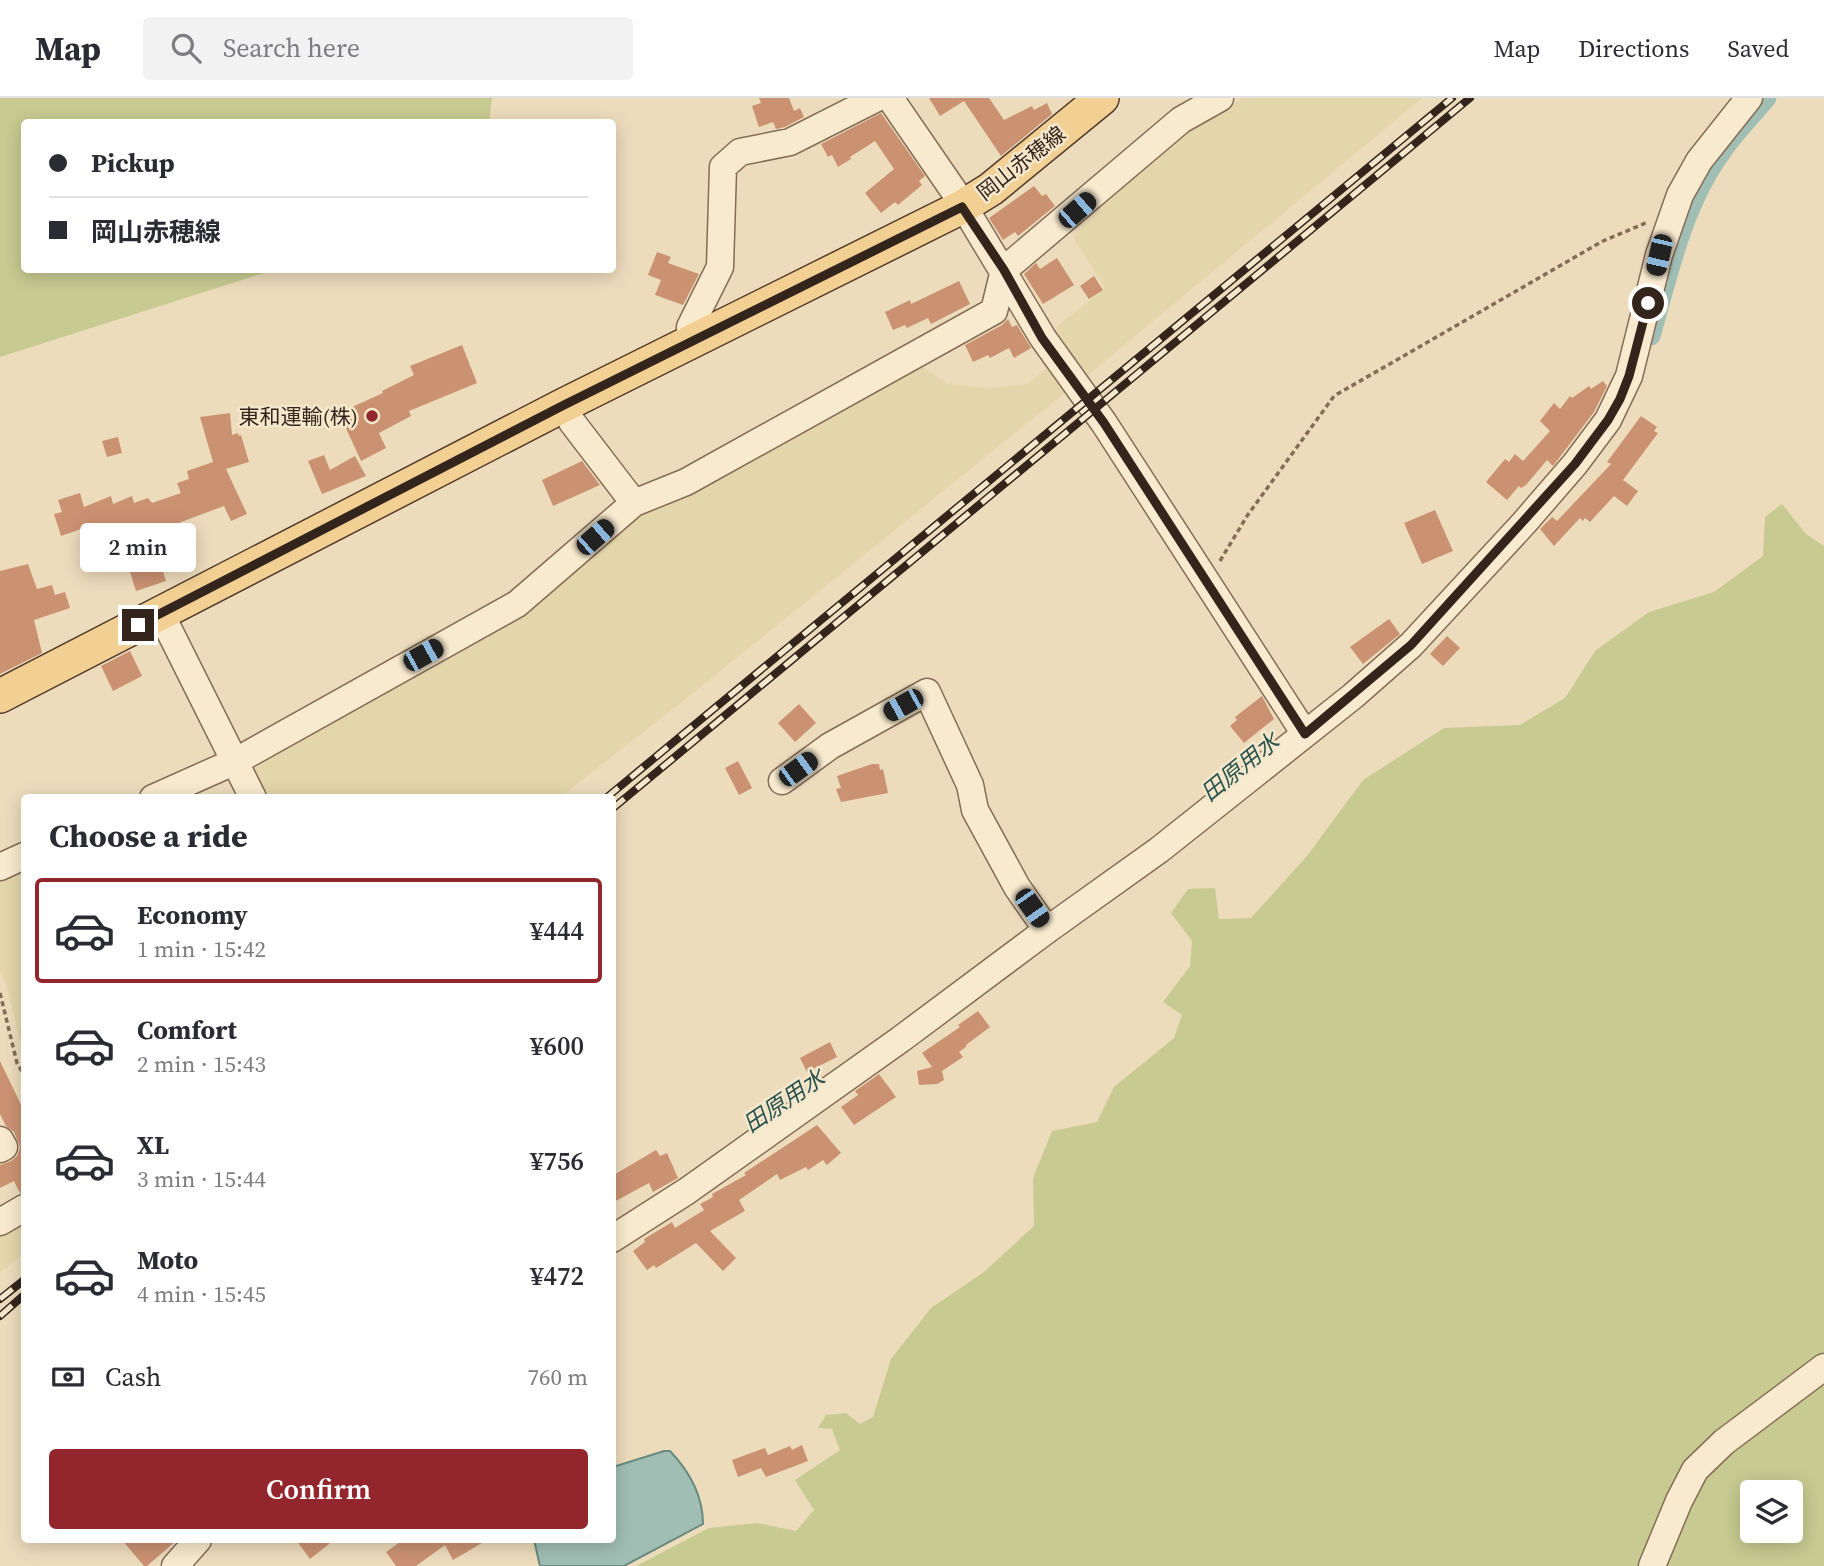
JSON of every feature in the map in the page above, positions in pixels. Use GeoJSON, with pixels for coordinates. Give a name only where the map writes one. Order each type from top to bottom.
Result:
{"type":"FeatureCollection","features":[{"type":"Feature","properties":{"kind":"main road","name":"岡山赤穂線"},"geometry":{"type":"LineString","coordinates":[[0,696],[564,405],[962,207],[991,189],[1102,98]]}},
{"type":"Feature","properties":{"kind":"street"},"geometry":{"type":"LineString","coordinates":[[690,342],[690,327],[720,267],[723,167],[740,152],[790,142],[877,98]]}},
{"type":"Feature","properties":{"kind":"street"},"geometry":{"type":"LineString","coordinates":[[890,98],[958,197],[1004,270],[1042,338],[1104,423],[1305,734]]}},
{"type":"Feature","properties":{"kind":"street"},"geometry":{"type":"LineString","coordinates":[[162,794],[236,761],[517,604],[634,503],[686,482],[994,311],[1004,270],[1181,120],[1220,98]]}},
{"type":"Feature","properties":{"kind":"street"},"geometry":{"type":"LineString","coordinates":[[616,1236],[687,1191],[901,1039],[1159,850],[1305,734],[1411,645],[1524,523],[1575,464],[1608,420],[1629,376],[1669,223],[1699,161],[1749,98]]}},
{"type":"Feature","properties":{"kind":"street"},"geometry":{"type":"LineString","coordinates":[[564,405],[572,422],[634,503]]}},
{"type":"Feature","properties":{"kind":"street"},"geometry":{"type":"LineString","coordinates":[[161,614],[251,794]]}},
{"type":"Feature","properties":{"kind":"street"},"geometry":{"type":"LineString","coordinates":[[782,781],[830,746],[927,692],[970,785],[975,810],[1017,887],[1047,930]]}},
{"type":"Feature","properties":{"kind":"street"},"geometry":{"type":"LineString","coordinates":[[0,867],[21,857]]}},
{"type":"Feature","properties":{"kind":"street"},"geometry":{"type":"LineString","coordinates":[[0,1140],[4,1147],[0,1149]]}},
{"type":"Feature","properties":{"kind":"street"},"geometry":{"type":"LineString","coordinates":[[0,1222],[21,1210]]}},
{"type":"Feature","properties":{"kind":"street"},"geometry":{"type":"LineString","coordinates":[[1652,1566],[1695,1470],[1724,1442],[1824,1367]]}},
{"type":"Feature","properties":{"kind":"street"},"geometry":{"type":"LineString","coordinates":[[175,1566],[195,1543]]}},
{"type":"Feature","properties":{"kind":"path"},"geometry":{"type":"LineString","coordinates":[[1205,576],[1218,565],[1247,516],[1334,396],[1603,241],[1656,218],[1669,223]]}},
{"type":"Feature","properties":{"kind":"path"},"geometry":{"type":"LineString","coordinates":[[0,993],[21,1070]]}},
{"type":"Feature","properties":{"kind":"shaded area"},"geometry":{"type":"Polygon","coordinates":[[[1242,98],[1422,98],[1087,376],[1055,328],[1105,288],[1073,237],[1156,151],[1242,98]]]}},
{"type":"Feature","properties":{"kind":"shaded area"},"geometry":{"type":"Polygon","coordinates":[[[922,367],[948,384],[988,388],[1027,384],[1046,369],[1067,391],[564,794],[263,794],[254,769],[503,619],[631,519],[693,490],[922,367]]]}},
{"type":"Feature","properties":{"kind":"shaded area"},"geometry":{"type":"Polygon","coordinates":[[[21,871],[21,1043],[0,972],[0,880],[21,871]]]}},
{"type":"Feature","properties":{"kind":"shaded area"},"geometry":{"type":"Polygon","coordinates":[[[21,1214],[21,1256],[0,1273],[0,1225],[21,1214]]]}},
{"type":"Feature","properties":{"kind":"green space"},"geometry":{"type":"Polygon","coordinates":[[[0,98],[492,98],[489,119],[21,119],[21,273],[264,273],[0,357],[0,98]]]}},
{"type":"Feature","properties":{"kind":"green space"},"geometry":{"type":"Polygon","coordinates":[[[1782,504],[1806,534],[1824,546],[1824,1566],[636,1566],[709,1528],[757,1523],[796,1531],[814,1510],[795,1480],[840,1450],[832,1429],[818,1428],[826,1415],[846,1413],[860,1424],[873,1417],[891,1359],[931,1308],[984,1272],[1034,1226],[1033,1178],[1052,1131],[1097,1122],[1114,1087],[1174,1038],[1182,1015],[1163,1002],[1190,966],[1192,941],[1171,913],[1188,889],[1215,888],[1219,919],[1251,918],[1307,856],[1363,780],[1444,728],[1520,725],[1565,698],[1595,651],[1649,612],[1714,592],[1763,556],[1765,517],[1782,504]]]}},
{"type":"Feature","properties":{"kind":"water"},"geometry":{"type":"Polygon","coordinates":[[[670,1451],[694,1484],[701,1504],[703,1524],[624,1566],[540,1566],[535,1543],[616,1543],[616,1466],[670,1451]]]}},
{"type":"Feature","properties":{"kind":"building"},"geometry":{"type":"Polygon","coordinates":[[[759,98],[789,98],[794,111],[800,108],[804,117],[776,129],[773,122],[759,127],[752,106],[761,103],[759,98]]]}},
{"type":"Feature","properties":{"kind":"building"},"geometry":{"type":"Polygon","coordinates":[[[929,98],[989,98],[1004,120],[1032,106],[1034,110],[1047,103],[1052,114],[1001,156],[964,101],[940,116],[929,98]]]}},
{"type":"Feature","properties":{"kind":"building"},"geometry":{"type":"Polygon","coordinates":[[[881,113],[925,176],[919,181],[922,185],[898,205],[895,202],[881,213],[865,193],[894,169],[875,141],[838,167],[832,155],[828,157],[821,144],[881,113]]]}},
{"type":"Feature","properties":{"kind":"building"},"geometry":{"type":"Polygon","coordinates":[[[1034,186],[1042,196],[1046,194],[1055,206],[1018,236],[1015,232],[1003,240],[989,218],[1034,186]]]}},
{"type":"Feature","properties":{"kind":"building"},"geometry":{"type":"Polygon","coordinates":[[[657,252],[671,257],[668,263],[699,274],[683,305],[655,295],[661,280],[648,275],[657,252]]]}},
{"type":"Feature","properties":{"kind":"building"},"geometry":{"type":"Polygon","coordinates":[[[1057,258],[1074,285],[1043,304],[1024,274],[1036,263],[1040,269],[1057,258]]]}},
{"type":"Feature","properties":{"kind":"building"},"geometry":{"type":"Polygon","coordinates":[[[1094,276],[1103,290],[1089,299],[1080,286],[1094,276]]]}},
{"type":"Feature","properties":{"kind":"building"},"geometry":{"type":"Polygon","coordinates":[[[959,281],[970,304],[931,324],[928,318],[907,328],[905,325],[893,330],[885,312],[910,300],[911,304],[959,281]]]}},
{"type":"Feature","properties":{"kind":"building"},"geometry":{"type":"Polygon","coordinates":[[[1008,319],[1012,327],[1017,325],[1031,348],[1014,358],[1009,348],[990,358],[988,355],[973,362],[965,345],[1008,319]]]}},
{"type":"Feature","properties":{"kind":"building"},"geometry":{"type":"Polygon","coordinates":[[[462,345],[477,383],[409,411],[411,416],[379,433],[386,448],[361,461],[339,413],[414,375],[410,366],[462,345]]]}},
{"type":"Feature","properties":{"kind":"building"},"geometry":{"type":"Polygon","coordinates":[[[1603,381],[1607,386],[1594,412],[1553,466],[1547,460],[1526,485],[1521,488],[1519,486],[1507,500],[1486,482],[1505,459],[1509,462],[1515,454],[1523,461],[1550,431],[1540,421],[1554,403],[1560,409],[1570,396],[1572,398],[1589,386],[1591,389],[1603,381]]]}},
{"type":"Feature","properties":{"kind":"building"},"geometry":{"type":"Polygon","coordinates":[[[230,413],[232,435],[241,435],[249,462],[226,469],[247,514],[231,521],[224,506],[114,547],[119,561],[98,568],[84,528],[61,536],[54,514],[62,512],[58,500],[80,493],[84,507],[111,496],[113,504],[132,496],[134,503],[148,498],[152,503],[181,493],[177,483],[189,479],[187,471],[213,462],[200,417],[230,413]]]}},
{"type":"Feature","properties":{"kind":"building"},"geometry":{"type":"Polygon","coordinates":[[[1641,416],[1657,427],[1654,431],[1658,433],[1623,480],[1638,491],[1627,506],[1614,496],[1590,522],[1580,518],[1554,546],[1540,529],[1552,517],[1557,521],[1611,464],[1607,462],[1641,416]]]}},
{"type":"Feature","properties":{"kind":"building"},"geometry":{"type":"Polygon","coordinates":[[[118,437],[122,453],[107,457],[102,441],[118,437]]]}},
{"type":"Feature","properties":{"kind":"building"},"geometry":{"type":"Polygon","coordinates":[[[324,455],[330,470],[355,456],[366,476],[322,494],[308,461],[324,455]]]}},
{"type":"Feature","properties":{"kind":"building"},"geometry":{"type":"Polygon","coordinates":[[[582,461],[600,485],[553,506],[542,480],[582,461]]]}},
{"type":"Feature","properties":{"kind":"building"},"geometry":{"type":"Polygon","coordinates":[[[1435,510],[1453,551],[1422,564],[1404,523],[1435,510]]]}},
{"type":"Feature","properties":{"kind":"building"},"geometry":{"type":"Polygon","coordinates":[[[160,562],[166,581],[136,591],[130,572],[160,562]]]}},
{"type":"Feature","properties":{"kind":"building"},"geometry":{"type":"Polygon","coordinates":[[[28,564],[37,589],[52,585],[55,595],[65,592],[70,608],[34,620],[42,653],[0,674],[0,571],[28,564]]]}},
{"type":"Feature","properties":{"kind":"building"},"geometry":{"type":"Polygon","coordinates":[[[1389,619],[1400,634],[1363,664],[1350,647],[1389,619]]]}},
{"type":"Feature","properties":{"kind":"building"},"geometry":{"type":"Polygon","coordinates":[[[1447,636],[1460,648],[1443,666],[1430,654],[1447,636]]]}},
{"type":"Feature","properties":{"kind":"building"},"geometry":{"type":"Polygon","coordinates":[[[130,651],[142,676],[113,691],[101,666],[130,651]]]}},
{"type":"Feature","properties":{"kind":"building"},"geometry":{"type":"Polygon","coordinates":[[[1262,696],[1274,719],[1244,743],[1230,726],[1237,720],[1235,717],[1262,696]]]}},
{"type":"Feature","properties":{"kind":"building"},"geometry":{"type":"Polygon","coordinates":[[[799,704],[816,723],[795,742],[778,723],[799,704]]]}},
{"type":"Feature","properties":{"kind":"building"},"geometry":{"type":"Polygon","coordinates":[[[738,761],[752,788],[739,795],[725,768],[738,761]]]}},
{"type":"Feature","properties":{"kind":"building"},"geometry":{"type":"Polygon","coordinates":[[[879,764],[880,770],[883,769],[888,793],[841,802],[836,789],[841,788],[837,776],[879,764]]]}},
{"type":"Feature","properties":{"kind":"building"},"geometry":{"type":"Polygon","coordinates":[[[978,1011],[990,1027],[959,1052],[963,1057],[942,1071],[944,1080],[937,1084],[919,1085],[917,1071],[932,1067],[922,1053],[978,1011]]]}},
{"type":"Feature","properties":{"kind":"building"},"geometry":{"type":"Polygon","coordinates":[[[830,1042],[837,1057],[807,1072],[800,1058],[830,1042]]]}},
{"type":"Feature","properties":{"kind":"building"},"geometry":{"type":"Polygon","coordinates":[[[0,1061],[21,1105],[21,1193],[14,1181],[0,1188],[0,1165],[17,1156],[20,1147],[14,1132],[6,1126],[0,1114],[0,1061]]]}},
{"type":"Feature","properties":{"kind":"building"},"geometry":{"type":"Polygon","coordinates":[[[879,1074],[896,1097],[854,1125],[841,1107],[858,1095],[855,1091],[879,1074]]]}},
{"type":"Feature","properties":{"kind":"building"},"geometry":{"type":"Polygon","coordinates":[[[817,1125],[841,1153],[827,1165],[823,1160],[808,1170],[806,1167],[780,1180],[777,1174],[739,1200],[745,1211],[710,1231],[736,1258],[723,1271],[696,1243],[656,1268],[654,1265],[647,1270],[633,1251],[645,1242],[644,1239],[672,1222],[675,1228],[704,1210],[700,1204],[713,1197],[712,1194],[746,1175],[744,1173],[817,1125]]]}},
{"type":"Feature","properties":{"kind":"building"},"geometry":{"type":"Polygon","coordinates":[[[656,1150],[660,1156],[667,1153],[678,1178],[653,1192],[649,1183],[616,1201],[616,1174],[656,1150]]]}},
{"type":"Feature","properties":{"kind":"building"},"geometry":{"type":"Polygon","coordinates":[[[802,1445],[808,1461],[766,1477],[761,1468],[738,1477],[732,1460],[765,1448],[768,1455],[790,1446],[792,1450],[802,1445]]]}},
{"type":"Feature","properties":{"kind":"building"},"geometry":{"type":"Polygon","coordinates":[[[125,1543],[174,1543],[147,1566],[144,1566],[125,1543]]]}},
{"type":"Feature","properties":{"kind":"building"},"geometry":{"type":"Polygon","coordinates":[[[298,1543],[330,1543],[310,1559],[298,1543]]]}},
{"type":"Feature","properties":{"kind":"building"},"geometry":{"type":"Polygon","coordinates":[[[399,1543],[482,1543],[453,1560],[445,1545],[416,1566],[396,1566],[386,1552],[399,1543]]]}},
{"type":"Feature","properties":{"kind":"waterway","name":"田原用水"},"geometry":{"type":"LineString","coordinates":[[1651,336],[1671,265],[1697,194],[1727,145],[1767,98]]}},
{"type":"Feature","properties":{"kind":"railway"},"geometry":{"type":"LineString","coordinates":[[611,794],[1452,98]]}},
{"type":"Feature","properties":{"kind":"railway"},"geometry":{"type":"LineString","coordinates":[[616,806],[1470,98]]}},
{"type":"Feature","properties":{"kind":"railway"},"geometry":{"type":"LineString","coordinates":[[0,1299],[21,1282]]}},
{"type":"Feature","properties":{"kind":"railway"},"geometry":{"type":"LineString","coordinates":[[0,1316],[21,1298]]}},
{"type":"Feature","properties":{"kind":"place","name":"東和運輸(株)"},"geometry":{"type":"Point","coordinates":[372,416]}},
{"type":"Feature","properties":{"kind":"route"},"geometry":{"type":"LineString","coordinates":[[138,625],[564,405],[962,207],[1004,270],[1042,338],[1104,423],[1305,734],[1411,645],[1575,464],[1620,399],[1637,350],[1648,303]]}}]}
